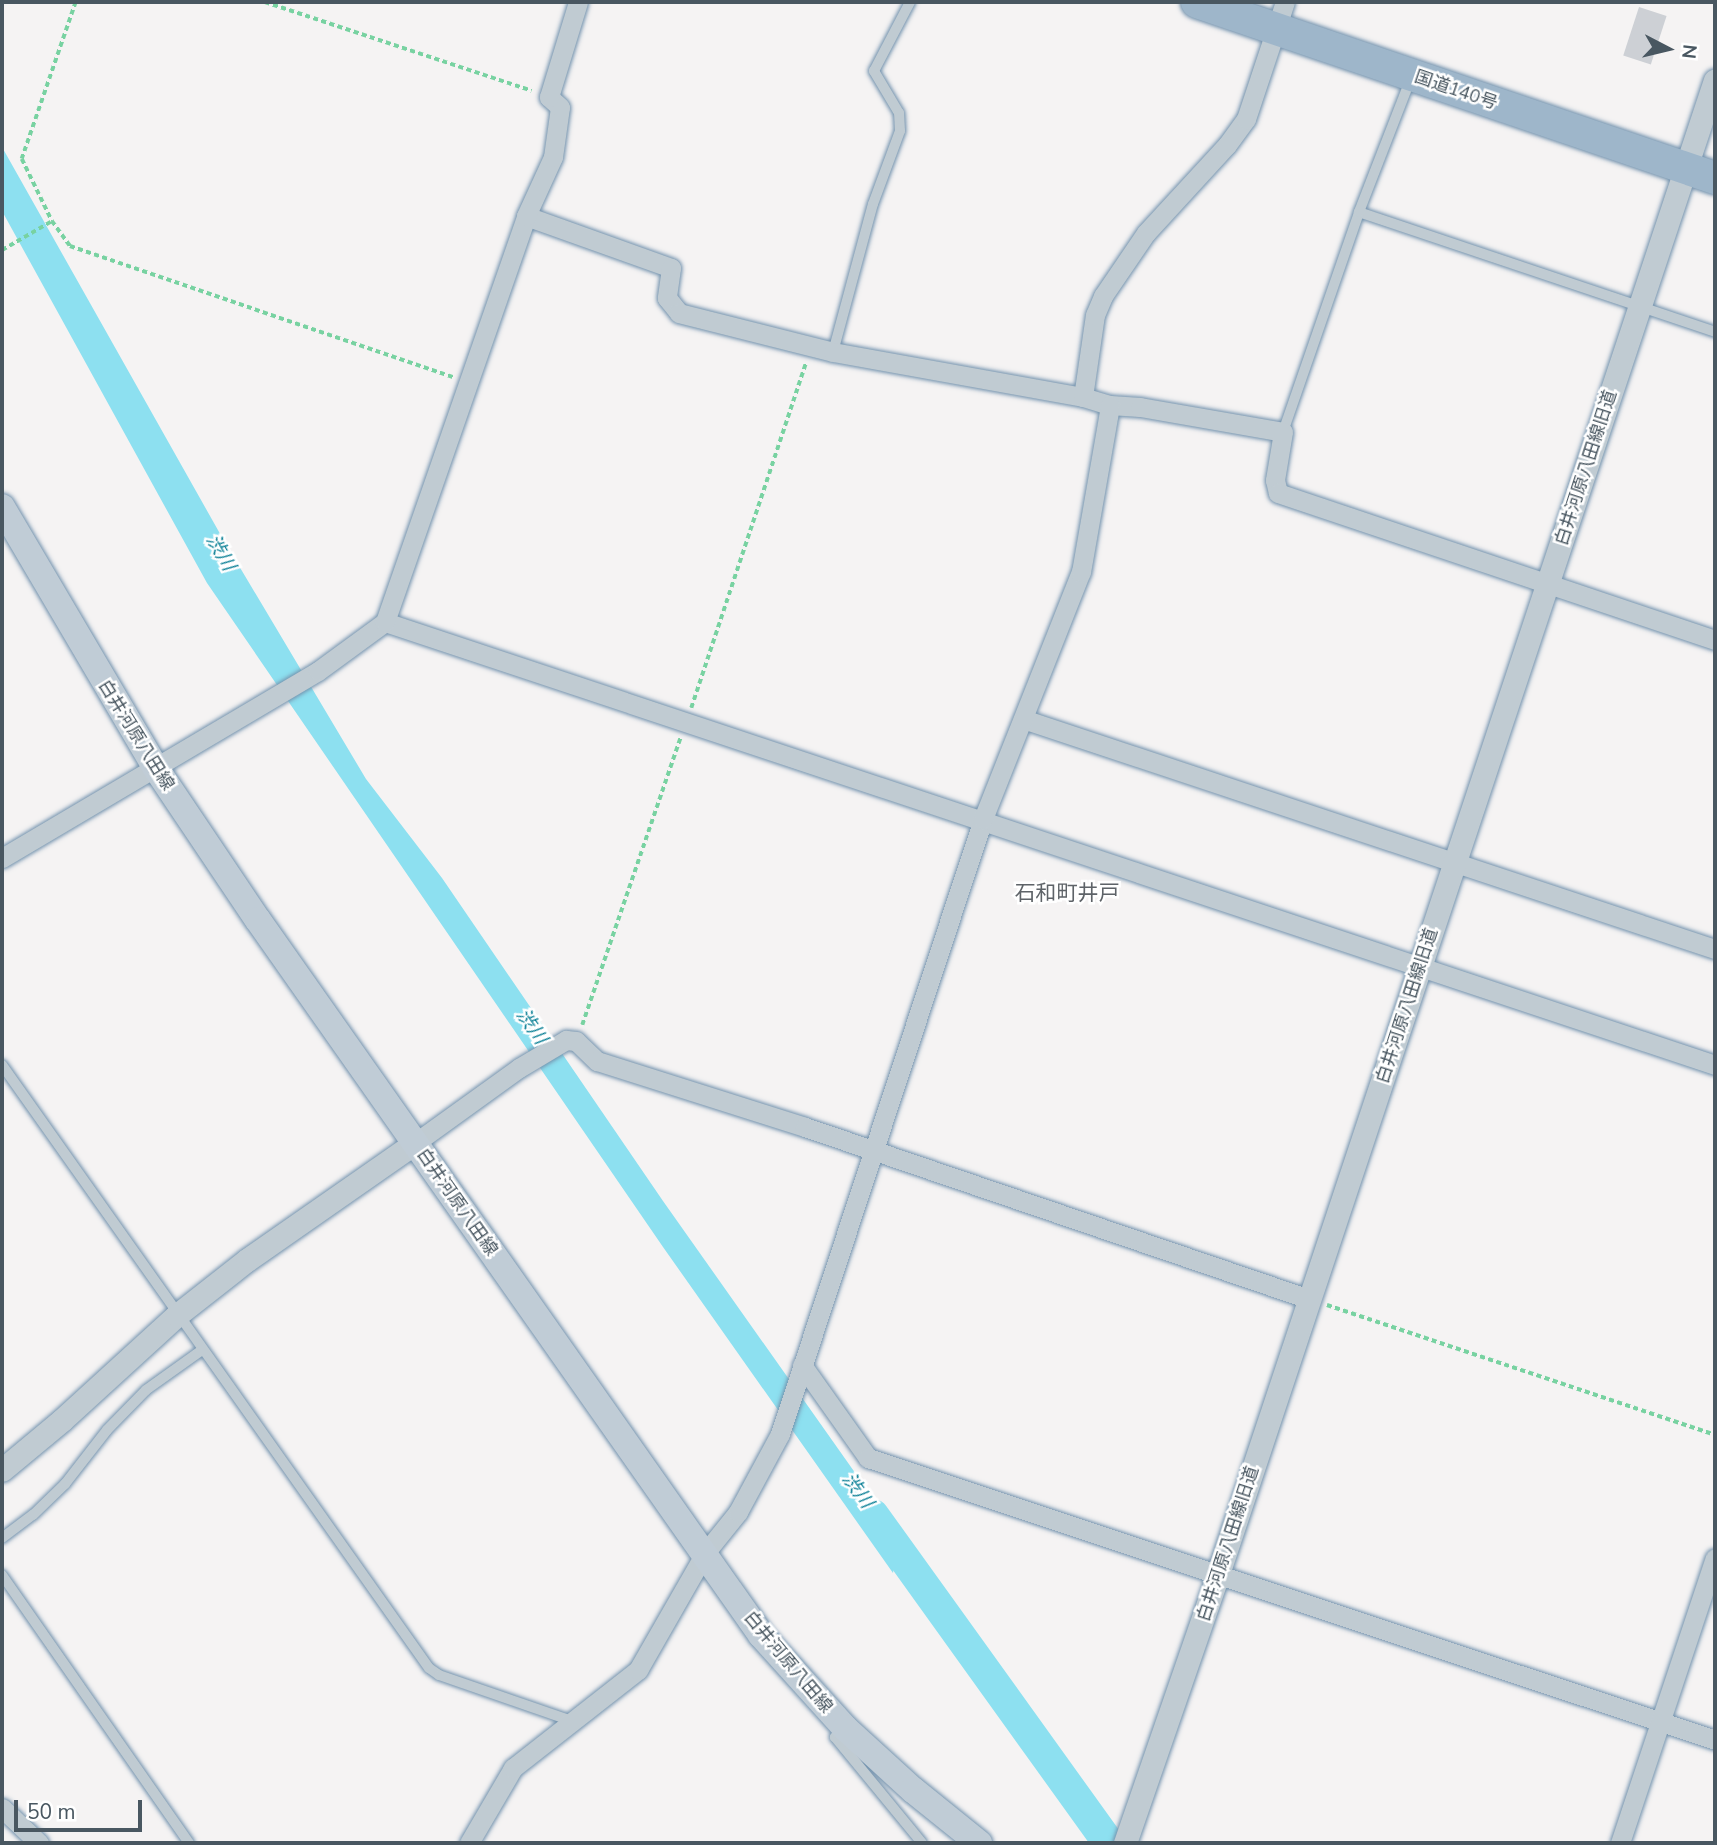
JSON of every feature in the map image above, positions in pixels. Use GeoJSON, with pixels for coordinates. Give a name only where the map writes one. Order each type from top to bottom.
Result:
{"type":"FeatureCollection","features":[{"type":"Feature","properties":{"kind":"highway","name":"国道140号"},"geometry":{"type":"LineString","coordinates":[[1197,2],[1280,15],[1412,74],[1715,178]]}},
{"type":"Feature","properties":{"kind":"main road","name":"白井河原八田線"},"geometry":{"type":"LineString","coordinates":[[2,507],[155,767],[258,920],[761,1634],[845,1728],[912,1790],[979,1843]]}},
{"type":"Feature","properties":{"kind":"street"},"geometry":{"type":"LineString","coordinates":[[2,858],[318,671],[385,622],[526,216],[553,157],[560,107],[550,97],[578,2]]}},
{"type":"Feature","properties":{"kind":"street"},"geometry":{"type":"LineString","coordinates":[[1083,397],[1095,315],[1103,296],[1146,233],[1237,133],[1251,106],[1280,15]]}},
{"type":"Feature","properties":{"kind":"street","name":"白井河原八田線旧道"},"geometry":{"type":"LineString","coordinates":[[1130,1839],[1715,80]]}},
{"type":"Feature","properties":{"kind":"street"},"geometry":{"type":"LineString","coordinates":[[526,216],[671,268],[667,298],[679,313],[833,352],[1083,397],[1110,405],[1140,407],[1283,432],[1275,480],[1278,493],[1547,586],[1715,640]]}},
{"type":"Feature","properties":{"kind":"street"},"geometry":{"type":"LineString","coordinates":[[470,1843],[513,1768],[638,1670],[705,1553],[738,1512],[780,1434],[875,1153],[983,819],[1081,572],[1110,405]]}},
{"type":"Feature","properties":{"kind":"street"},"geometry":{"type":"LineString","coordinates":[[385,622],[1715,1065]]}},
{"type":"Feature","properties":{"kind":"street"},"geometry":{"type":"LineString","coordinates":[[1023,719],[1715,949]]}},
{"type":"Feature","properties":{"kind":"street"},"geometry":{"type":"LineString","coordinates":[[2,1470],[62,1420],[177,1315],[247,1260],[519,1068],[571,1040],[597,1061],[805,1127],[1309,1299]]}},
{"type":"Feature","properties":{"kind":"street"},"geometry":{"type":"LineString","coordinates":[[801,1373],[868,1458],[1715,1740]]}},
{"type":"Feature","properties":{"kind":"street"},"geometry":{"type":"LineString","coordinates":[[1620,1843],[1715,1558]]}},
{"type":"Feature","properties":{"kind":"street"},"geometry":{"type":"LineString","coordinates":[[2,1808],[39,1843]]}},
{"type":"Feature","properties":{"kind":"lane"},"geometry":{"type":"LineString","coordinates":[[833,352],[873,204],[900,131],[899,113],[874,71],[910,2]]}},
{"type":"Feature","properties":{"kind":"lane"},"geometry":{"type":"LineString","coordinates":[[1283,432],[1359,212],[1412,74]]}},
{"type":"Feature","properties":{"kind":"lane"},"geometry":{"type":"LineString","coordinates":[[1359,212],[1715,332]]}},
{"type":"Feature","properties":{"kind":"lane"},"geometry":{"type":"LineString","coordinates":[[2,1065],[429,1668],[439,1675],[572,1721]]}},
{"type":"Feature","properties":{"kind":"lane"},"geometry":{"type":"LineString","coordinates":[[2,1538],[65,1484],[107,1430],[146,1390],[202,1350]]}},
{"type":"Feature","properties":{"kind":"lane"},"geometry":{"type":"LineString","coordinates":[[2,1575],[189,1843]]}},
{"type":"Feature","properties":{"kind":"lane"},"geometry":{"type":"LineString","coordinates":[[845,1728],[835,1737],[922,1843]]}},
{"type":"Feature","properties":{"kind":"path"},"geometry":{"type":"LineString","coordinates":[[76,2],[22,159],[50,222],[70,246],[468,382]]}},
{"type":"Feature","properties":{"kind":"path"},"geometry":{"type":"LineString","coordinates":[[265,2],[550,97]]}},
{"type":"Feature","properties":{"kind":"path"},"geometry":{"type":"LineString","coordinates":[[2,250],[50,222]]}},
{"type":"Feature","properties":{"kind":"path"},"geometry":{"type":"LineString","coordinates":[[571,1040],[686,722],[811,347]]}},
{"type":"Feature","properties":{"kind":"path"},"geometry":{"type":"LineString","coordinates":[[1309,1299],[1715,1435]]}},
{"type":"Feature","properties":{"kind":"water"},"geometry":{"type":"Polygon","coordinates":[[[2,147],[223,539],[366,779],[442,878],[663,1201],[899,1535],[893,1573],[663,1247],[207,583],[2,211],[2,147]]]}},
{"type":"Feature","properties":{"kind":"building"},"geometry":{"type":"Polygon","coordinates":[[[1639,7],[1667,16],[1651,64],[1623,56],[1639,7]]]}},
{"type":"Feature","properties":{"kind":"waterway","name":"渋川"},"geometry":{"type":"LineString","coordinates":[[873,1515],[1109,1843]]}},
{"type":"Feature","properties":{"kind":"district","name":"石和町井戸"},"geometry":{"type":"Point","coordinates":[1067,893]}}]}
